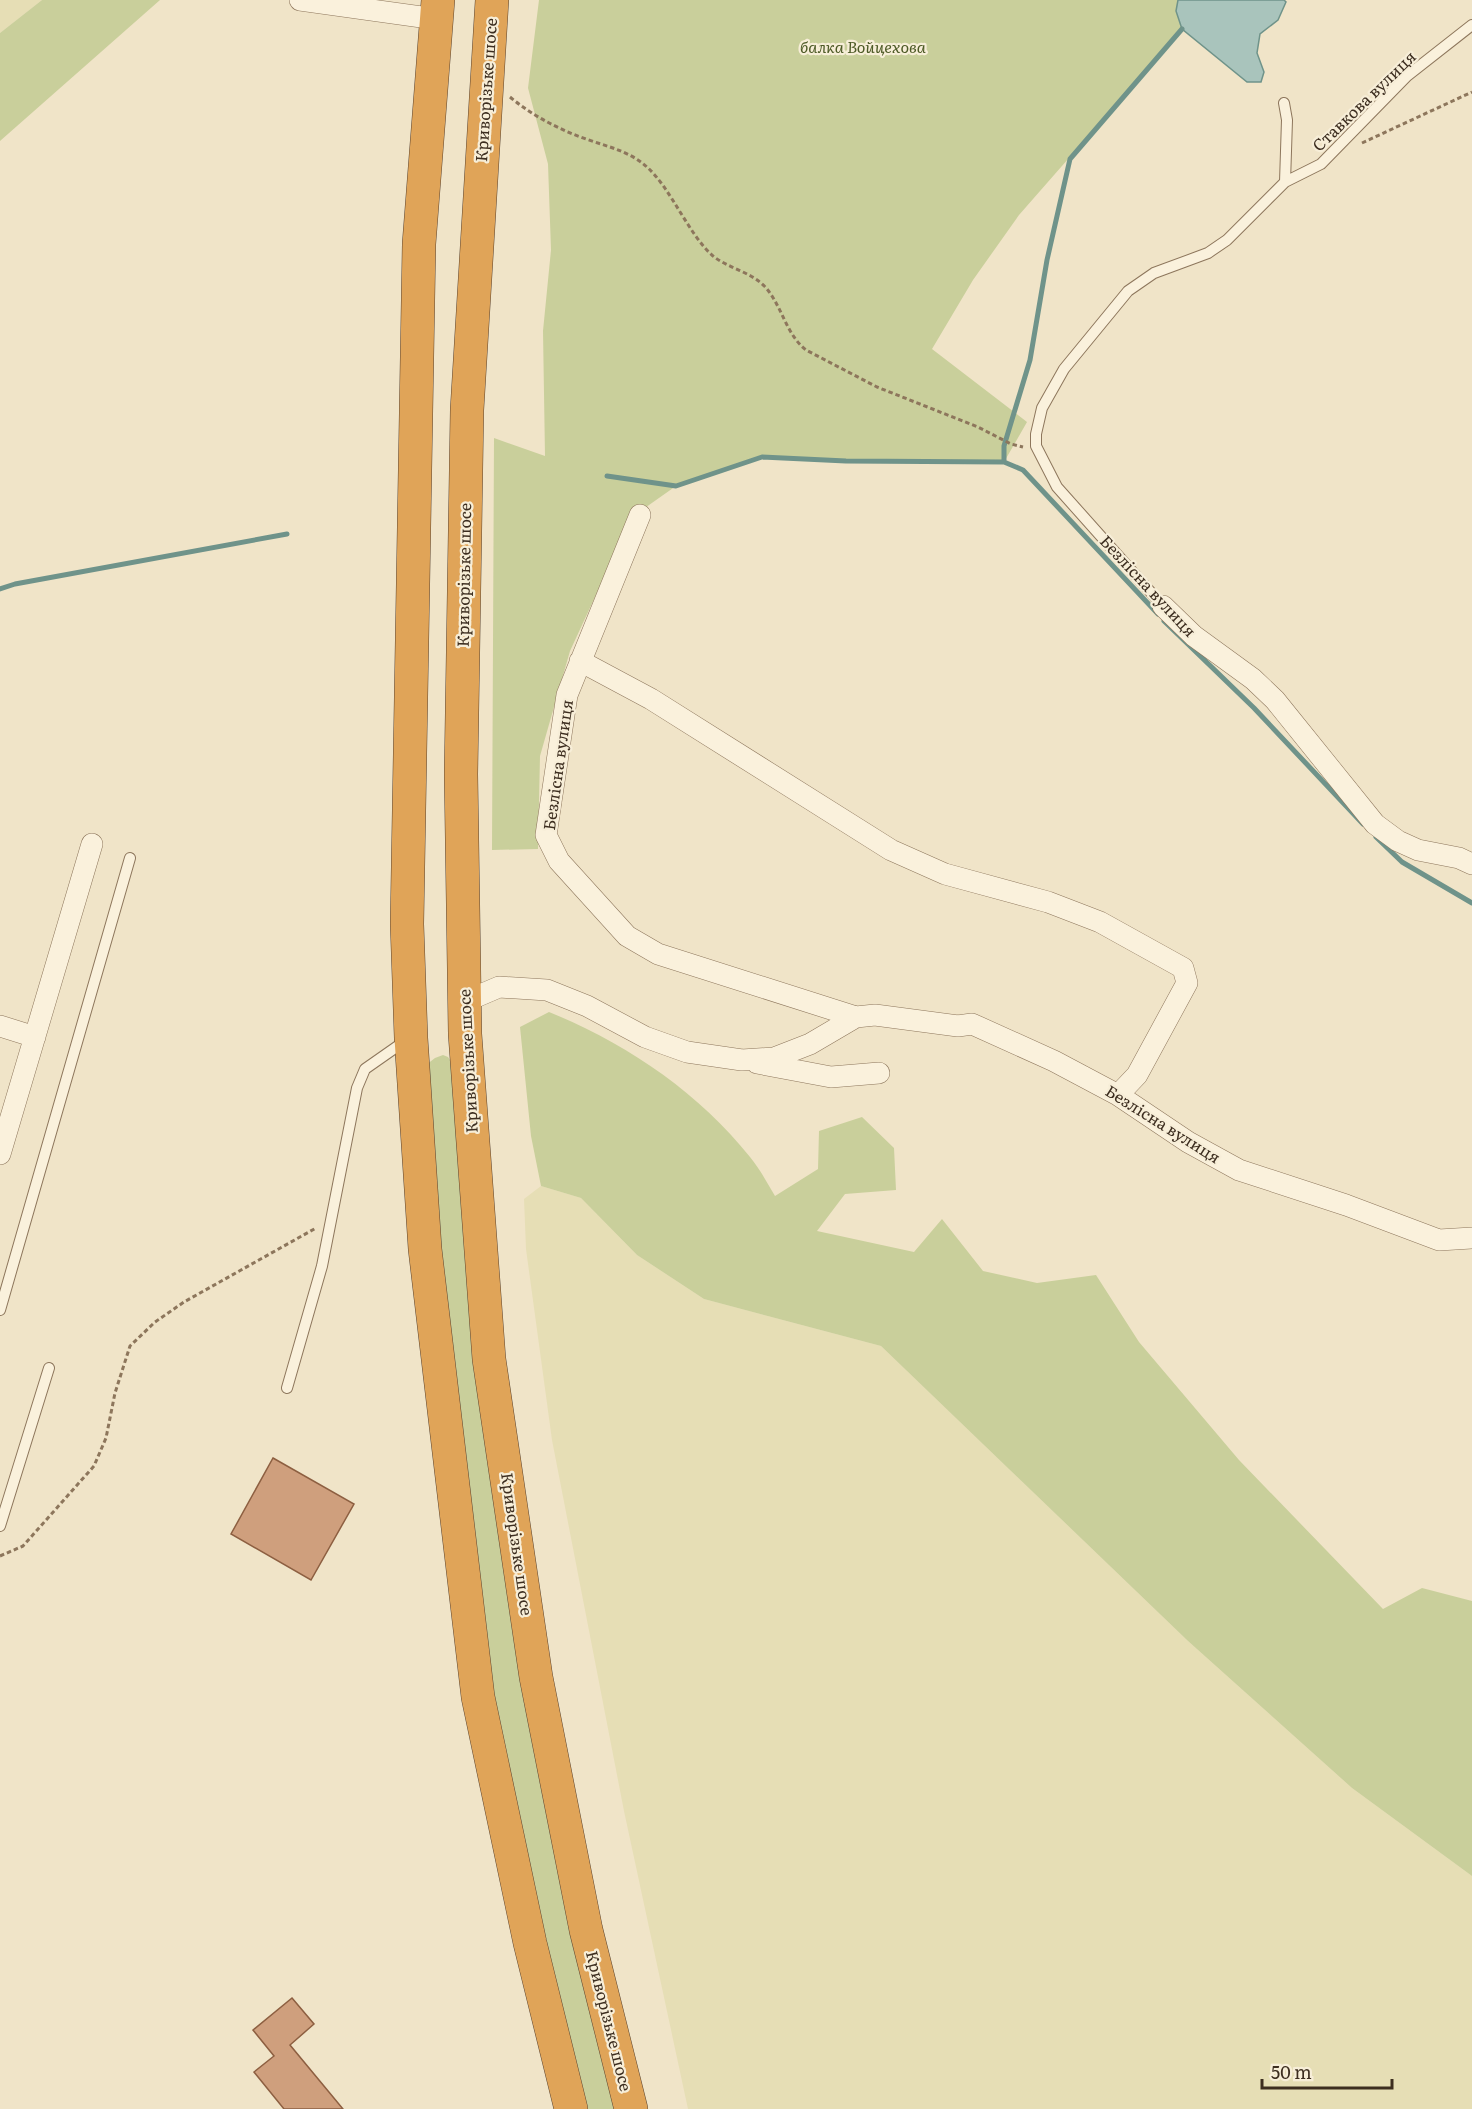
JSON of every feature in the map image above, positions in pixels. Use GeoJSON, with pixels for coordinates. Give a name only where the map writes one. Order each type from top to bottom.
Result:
{"type":"FeatureCollection","features":[{"type":"Feature","properties":{"kind":"highway","name":"Криворізьке шосе"},"geometry":{"type":"LineString","coordinates":[[492,0],[466,410],[461,774],[464,1002],[489,1359],[533,1653],[586,1930],[631,2109]]}},
{"type":"Feature","properties":{"kind":"highway"},"geometry":{"type":"LineString","coordinates":[[437,10],[418,244],[407,924],[411,1038],[425,1249],[478,1697],[530,1943],[571,2109]]}},
{"type":"Feature","properties":{"kind":"street"},"geometry":{"type":"LineString","coordinates":[[300,0],[437,10]]}},
{"type":"Feature","properties":{"kind":"street","name":"Безлісна вулиця"},"geometry":{"type":"LineString","coordinates":[[640,515],[567,695],[546,835],[559,861],[627,936],[658,954],[856,1017],[875,1015],[958,1026],[972,1024],[1054,1060],[1118,1095],[1188,1142],[1239,1170],[1346,1204],[1439,1240],[1472,1238]]}},
{"type":"Feature","properties":{"kind":"street","name":"Безлісна вулиця"},"geometry":{"type":"LineString","coordinates":[[1163,606],[1194,636],[1253,679],[1275,700],[1376,824],[1398,841],[1418,850],[1459,858],[1472,864]]}},
{"type":"Feature","properties":{"kind":"street"},"geometry":{"type":"LineString","coordinates":[[580,662],[651,699],[891,850],[945,873],[1048,902],[1100,922],[1184,969],[1187,982],[1137,1075],[1118,1095]]}},
{"type":"Feature","properties":{"kind":"street"},"geometry":{"type":"LineString","coordinates":[[0,1154],[92,844]]}},
{"type":"Feature","properties":{"kind":"street","name":"Безлісна вулиця"},"geometry":{"type":"LineString","coordinates":[[464,1002],[499,987],[547,990],[587,1006],[645,1037],[687,1052],[742,1060],[774,1058],[810,1044],[856,1017]]}},
{"type":"Feature","properties":{"kind":"street"},"geometry":{"type":"LineString","coordinates":[[0,1026],[35,1037]]}},
{"type":"Feature","properties":{"kind":"street"},"geometry":{"type":"LineString","coordinates":[[742,1060],[831,1077],[879,1073]]}},
{"type":"Feature","properties":{"kind":"lane","name":"Ставкова вулиця"},"geometry":{"type":"LineString","coordinates":[[1036,446],[1036,434],[1042,408],[1064,369],[1128,291],[1154,273],[1208,253],[1221,244],[1285,182],[1321,164],[1407,76],[1472,25]]}},
{"type":"Feature","properties":{"kind":"lane"},"geometry":{"type":"LineString","coordinates":[[1284,103],[1287,120],[1285,182]]}},
{"type":"Feature","properties":{"kind":"lane","name":"Безлісна вулиця"},"geometry":{"type":"LineString","coordinates":[[1036,446],[1057,487],[1076,511],[1163,606]]}},
{"type":"Feature","properties":{"kind":"lane"},"geometry":{"type":"LineString","coordinates":[[0,1310],[130,858]]}},
{"type":"Feature","properties":{"kind":"lane"},"geometry":{"type":"LineString","coordinates":[[287,1388],[322,1266],[355,1098],[365,1069],[411,1038]]}},
{"type":"Feature","properties":{"kind":"lane"},"geometry":{"type":"LineString","coordinates":[[0,1526],[49,1368]]}},
{"type":"Feature","properties":{"kind":"path"},"geometry":{"type":"LineString","coordinates":[[1361,144],[1472,92]]}},
{"type":"Feature","properties":{"kind":"path"},"geometry":{"type":"LineString","coordinates":[[506,93],[534,115],[586,139],[633,156],[650,169],[713,255],[753,277],[766,288],[781,310],[795,341],[806,350],[877,387],[978,427],[1011,444],[1036,446]]}},
{"type":"Feature","properties":{"kind":"path"},"geometry":{"type":"LineString","coordinates":[[0,1557],[23,1546],[94,1466],[106,1438],[115,1393],[130,1346],[154,1322],[184,1302],[320,1225],[335,1203]]}},
{"type":"Feature","properties":{"kind":"shaded area"},"geometry":{"type":"Polygon","coordinates":[[[0,0],[42,0],[0,33],[0,0]]]}},
{"type":"Feature","properties":{"kind":"shaded area"},"geometry":{"type":"Polygon","coordinates":[[[541,1186],[581,1198],[637,1255],[704,1299],[881,1346],[1188,1641],[1352,1788],[1472,1876],[1472,2109],[688,2109],[624,1811],[552,1440],[526,1249],[524,1199],[541,1186]]]}},
{"type":"Feature","properties":{"kind":"green space"},"geometry":{"type":"Polygon","coordinates":[[[42,0],[160,0],[0,141],[0,33],[42,0]]]}},
{"type":"Feature","properties":{"kind":"green space","name":"балка Войцехова"},"geometry":{"type":"Polygon","coordinates":[[[539,0],[1178,0],[1176,11],[1182,29],[1019,215],[973,280],[932,349],[1027,422],[1004,462],[846,461],[762,457],[676,486],[632,517],[570,651],[540,756],[538,849],[492,850],[494,438],[545,456],[543,331],[551,250],[548,164],[528,88],[539,0]]]}},
{"type":"Feature","properties":{"kind":"green space"},"geometry":{"type":"Polygon","coordinates":[[[549,1012],[578,1024],[633,1054],[684,1091],[730,1133],[754,1162],[775,1196],[818,1169],[819,1131],[862,1117],[894,1148],[896,1190],[845,1194],[817,1231],[914,1252],[942,1219],[983,1271],[1037,1283],[1096,1275],[1139,1342],[1239,1460],[1383,1609],[1422,1588],[1472,1601],[1472,1876],[1352,1788],[1188,1641],[881,1346],[704,1299],[637,1255],[581,1198],[541,1186],[531,1136],[520,1027],[549,1012]]]}},
{"type":"Feature","properties":{"kind":"green space"},"geometry":{"type":"Polygon","coordinates":[[[443,1055],[448,1057],[454,1066],[620,2109],[584,2109],[539,1932],[488,1665],[432,1242],[426,1065],[443,1055]]]}},
{"type":"Feature","properties":{"kind":"water"},"geometry":{"type":"Polygon","coordinates":[[[1178,0],[1284,0],[1286,2],[1278,20],[1260,34],[1257,53],[1264,72],[1261,82],[1247,82],[1182,29],[1176,11],[1178,0]]]}},
{"type":"Feature","properties":{"kind":"building"},"geometry":{"type":"Polygon","coordinates":[[[273,1458],[354,1504],[311,1580],[231,1534],[273,1458]]]}},
{"type":"Feature","properties":{"kind":"building"},"geometry":{"type":"Polygon","coordinates":[[[292,1998],[314,2024],[290,2045],[343,2109],[284,2109],[254,2072],[274,2056],[253,2030],[292,1998]]]}},
{"type":"Feature","properties":{"kind":"waterway"},"geometry":{"type":"LineString","coordinates":[[607,476],[676,486],[762,457],[846,461],[1004,462],[1004,446],[1030,360],[1047,260],[1070,159],[1182,29]]}},
{"type":"Feature","properties":{"kind":"waterway"},"geometry":{"type":"LineString","coordinates":[[1004,462],[1023,470],[1158,614]]}},
{"type":"Feature","properties":{"kind":"waterway"},"geometry":{"type":"LineString","coordinates":[[0,589],[15,584],[287,534]]}},
{"type":"Feature","properties":{"kind":"waterway"},"geometry":{"type":"LineString","coordinates":[[1164,621],[1254,708],[1363,824]]}},
{"type":"Feature","properties":{"kind":"waterway"},"geometry":{"type":"LineString","coordinates":[[1376,837],[1402,862],[1472,903]]}}]}
